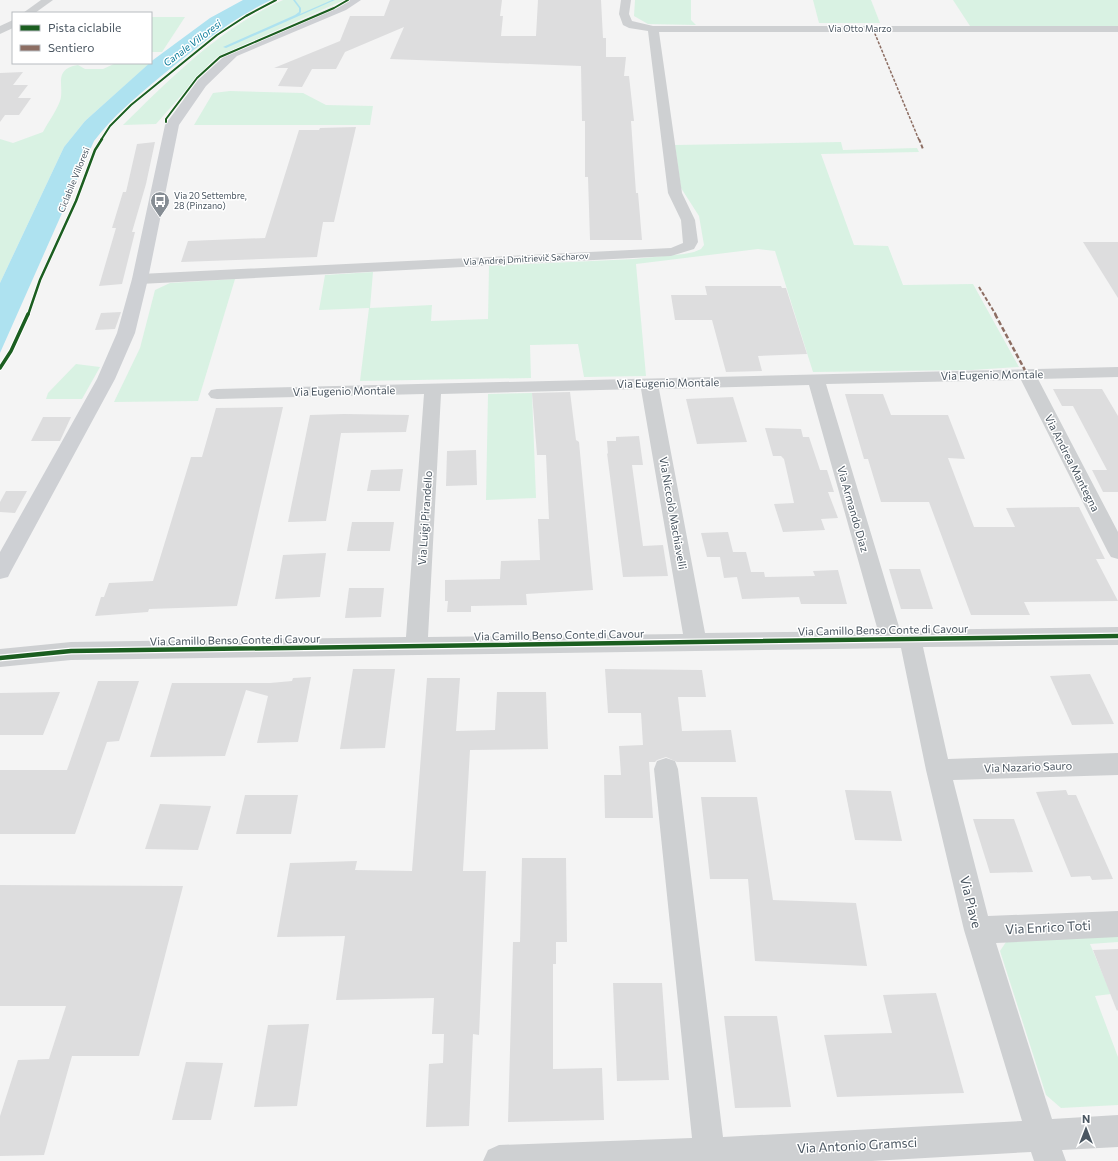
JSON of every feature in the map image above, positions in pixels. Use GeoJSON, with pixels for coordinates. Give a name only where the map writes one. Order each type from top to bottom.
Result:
{"type":"FeatureCollection","features":[{"type":"Feature","properties":{"kind":"street"},"geometry":{"type":"LineString","coordinates":[[30,12],[48,0]]}},
{"type":"Feature","properties":{"kind":"street"},"geometry":{"type":"LineString","coordinates":[[0,571],[118,355],[126,333],[140,279],[170,130],[192,95],[210,74],[233,54],[342,8],[356,0]]}},
{"type":"Feature","properties":{"kind":"street","name":"Via Otto Marzo"},"geometry":{"type":"LineString","coordinates":[[626,0],[624,14],[627,22],[638,27],[653,29],[1118,29]]}},
{"type":"Feature","properties":{"kind":"street"},"geometry":{"type":"LineString","coordinates":[[0,31],[12,24]]}},
{"type":"Feature","properties":{"kind":"street","name":"Via Andrej Dmitrievič Sacharov"},"geometry":{"type":"LineString","coordinates":[[140,279],[671,252],[683,249],[689,246],[691,242],[688,220],[675,194],[653,29]]}},
{"type":"Feature","properties":{"kind":"street","name":"Via Eugenio Montale"},"geometry":{"type":"LineString","coordinates":[[217,394],[1118,372]]}},
{"type":"Feature","properties":{"kind":"street","name":"Via Andrea Mantegna"},"geometry":{"type":"LineString","coordinates":[[1027,374],[1118,552]]}},
{"type":"Feature","properties":{"kind":"street","name":"Via Armando Diaz"},"geometry":{"type":"LineString","coordinates":[[816,380],[901,639]]}},
{"type":"Feature","properties":{"kind":"street","name":"Via Niccolò Machiavelli"},"geometry":{"type":"LineString","coordinates":[[649,384],[696,642]]}},
{"type":"Feature","properties":{"kind":"street","name":"Via Luigi Pirandello"},"geometry":{"type":"LineString","coordinates":[[416,647],[433,389]]}},
{"type":"Feature","properties":{"kind":"street","name":"Via Camillo Benso Conte di Cavour"},"geometry":{"type":"LineString","coordinates":[[0,658],[71,651],[1118,636]]}},
{"type":"Feature","properties":{"kind":"street","name":"Via Piave"},"geometry":{"type":"LineString","coordinates":[[901,639],[938,770],[978,930],[1045,1148]]}},
{"type":"Feature","properties":{"kind":"street","name":"Via Camillo Benso Conte di Cavour"},"geometry":{"type":"LineString","coordinates":[[0,644],[71,651]]}},
{"type":"Feature","properties":{"kind":"street","name":"Via Nazario Sauro"},"geometry":{"type":"LineString","coordinates":[[938,770],[1118,764]]}},
{"type":"Feature","properties":{"kind":"street"},"geometry":{"type":"LineString","coordinates":[[666,768],[709,1153]]}},
{"type":"Feature","properties":{"kind":"street","name":"Via Enrico Toti"},"geometry":{"type":"LineString","coordinates":[[978,930],[1118,924]]}},
{"type":"Feature","properties":{"kind":"street","name":"Via Antonio Gramsci"},"geometry":{"type":"LineString","coordinates":[[499,1161],[709,1153],[790,1155],[1045,1148],[1118,1131]]}},
{"type":"Feature","properties":{"kind":"green space"},"geometry":{"type":"Polygon","coordinates":[[[283,0],[344,0],[217,57],[209,64],[156,124],[123,125],[178,72],[217,39],[260,11],[283,0]]]}},
{"type":"Feature","properties":{"kind":"green space"},"geometry":{"type":"Polygon","coordinates":[[[635,0],[691,0],[691,20],[696,25],[648,24],[634,16],[635,0]]]}},
{"type":"Feature","properties":{"kind":"green space"},"geometry":{"type":"Polygon","coordinates":[[[813,0],[871,0],[880,23],[819,23],[813,0]]]}},
{"type":"Feature","properties":{"kind":"green space"},"geometry":{"type":"Polygon","coordinates":[[[953,0],[1118,0],[1118,26],[970,26],[953,0]]]}},
{"type":"Feature","properties":{"kind":"green space"},"geometry":{"type":"Polygon","coordinates":[[[152,17],[185,17],[162,52],[152,52],[152,17]]]}},
{"type":"Feature","properties":{"kind":"green space"},"geometry":{"type":"Polygon","coordinates":[[[114,64],[149,64],[85,121],[64,147],[0,283],[0,139],[13,143],[43,132],[60,101],[61,79],[65,70],[78,65],[85,69],[103,69],[114,64]]]}},
{"type":"Feature","properties":{"kind":"green space"},"geometry":{"type":"Polygon","coordinates":[[[230,91],[303,93],[326,105],[373,106],[370,125],[194,125],[213,93],[230,91]]]}},
{"type":"Feature","properties":{"kind":"green space"},"geometry":{"type":"Polygon","coordinates":[[[841,142],[843,150],[917,148],[919,152],[821,154],[854,245],[888,246],[903,285],[973,284],[1019,367],[972,370],[813,372],[775,251],[758,249],[636,264],[646,376],[584,377],[578,344],[530,345],[531,378],[360,381],[369,308],[319,310],[325,275],[373,272],[370,308],[432,305],[431,321],[488,319],[489,266],[634,259],[684,254],[701,249],[704,245],[699,216],[681,188],[675,145],[841,142]]]}},
{"type":"Feature","properties":{"kind":"green space"},"geometry":{"type":"Polygon","coordinates":[[[235,279],[198,401],[114,402],[140,348],[155,290],[170,283],[235,279]]]}},
{"type":"Feature","properties":{"kind":"green space"},"geometry":{"type":"Polygon","coordinates":[[[76,364],[100,367],[82,399],[46,399],[48,393],[76,364]]]}},
{"type":"Feature","properties":{"kind":"green space"},"geometry":{"type":"Polygon","coordinates":[[[532,393],[536,498],[486,500],[488,394],[532,393]]]}},
{"type":"Feature","properties":{"kind":"green space"},"geometry":{"type":"Polygon","coordinates":[[[1118,935],[1118,942],[1090,944],[1111,994],[1095,996],[1118,1057],[1118,1105],[1061,1108],[1046,1095],[1000,951],[1008,939],[1118,935]]]}},
{"type":"Feature","properties":{"kind":"water","name":"Canale Villoresi"},"geometry":{"type":"Polygon","coordinates":[[[243,0],[271,0],[241,16],[213,35],[151,84],[109,123],[94,141],[0,353],[0,283],[64,147],[85,121],[149,64],[152,64],[153,60],[210,18],[243,0]]]}},
{"type":"Feature","properties":{"kind":"building"},"geometry":{"type":"Polygon","coordinates":[[[390,0],[502,0],[500,16],[503,16],[501,36],[536,36],[538,0],[601,0],[603,38],[606,38],[606,57],[626,57],[624,76],[629,76],[634,121],[631,121],[636,193],[638,193],[642,240],[590,240],[588,177],[585,177],[585,121],[582,121],[581,66],[390,59],[404,27],[345,52],[336,69],[312,69],[302,87],[278,86],[288,68],[274,68],[340,41],[350,16],[384,16],[390,0]]]}},
{"type":"Feature","properties":{"kind":"building"},"geometry":{"type":"Polygon","coordinates":[[[23,72],[13,85],[28,85],[18,98],[31,98],[19,115],[5,115],[0,122],[0,73],[23,72]]]}},
{"type":"Feature","properties":{"kind":"building"},"geometry":{"type":"Polygon","coordinates":[[[356,127],[334,222],[323,222],[317,257],[181,262],[188,241],[265,238],[299,130],[356,127]]]}},
{"type":"Feature","properties":{"kind":"building"},"geometry":{"type":"Polygon","coordinates":[[[155,142],[146,184],[132,232],[135,232],[122,284],[99,286],[116,228],[112,228],[123,192],[126,192],[137,144],[155,142]]]}},
{"type":"Feature","properties":{"kind":"building"},"geometry":{"type":"Polygon","coordinates":[[[1083,242],[1118,242],[1118,298],[1083,242]]]}},
{"type":"Feature","properties":{"kind":"building"},"geometry":{"type":"Polygon","coordinates":[[[705,286],[781,286],[782,288],[786,288],[807,354],[758,356],[762,371],[726,372],[712,320],[675,320],[671,295],[707,295],[705,286]]]}},
{"type":"Feature","properties":{"kind":"building"},"geometry":{"type":"Polygon","coordinates":[[[121,312],[115,329],[95,330],[101,313],[121,312]]]}},
{"type":"Feature","properties":{"kind":"building"},"geometry":{"type":"Polygon","coordinates":[[[1053,389],[1102,389],[1118,416],[1118,492],[1103,492],[1092,470],[1107,470],[1073,406],[1062,406],[1053,389]]]}},
{"type":"Feature","properties":{"kind":"building"},"geometry":{"type":"Polygon","coordinates":[[[570,392],[576,440],[579,442],[593,590],[526,594],[527,605],[471,606],[471,612],[447,612],[448,601],[445,601],[445,580],[500,579],[501,561],[540,560],[538,519],[549,519],[546,455],[537,455],[532,393],[570,392]]]}},
{"type":"Feature","properties":{"kind":"building"},"geometry":{"type":"Polygon","coordinates":[[[845,394],[883,394],[891,415],[948,415],[965,459],[948,458],[974,527],[1015,527],[1006,508],[1079,507],[1105,559],[1096,559],[1118,601],[1024,602],[1030,615],[971,615],[929,502],[881,502],[868,459],[864,459],[845,394]]]}},
{"type":"Feature","properties":{"kind":"building"},"geometry":{"type":"Polygon","coordinates":[[[733,397],[747,442],[697,444],[686,399],[733,397]]]}},
{"type":"Feature","properties":{"kind":"building"},"geometry":{"type":"Polygon","coordinates":[[[283,407],[237,606],[149,609],[148,612],[95,616],[101,597],[104,597],[109,583],[153,581],[191,457],[202,457],[216,408],[283,407]]]}},
{"type":"Feature","properties":{"kind":"building"},"geometry":{"type":"Polygon","coordinates":[[[310,415],[409,415],[406,432],[341,433],[326,521],[288,522],[310,415]]]}},
{"type":"Feature","properties":{"kind":"building"},"geometry":{"type":"Polygon","coordinates":[[[43,417],[71,417],[60,441],[31,441],[43,417]]]}},
{"type":"Feature","properties":{"kind":"building"},"geometry":{"type":"Polygon","coordinates":[[[765,428],[801,429],[803,437],[809,437],[820,470],[827,470],[834,492],[828,492],[838,518],[821,519],[825,530],[783,532],[774,504],[794,503],[784,459],[781,456],[773,456],[765,428]]]}},
{"type":"Feature","properties":{"kind":"building"},"geometry":{"type":"Polygon","coordinates":[[[639,436],[643,465],[632,465],[643,546],[663,545],[668,576],[623,577],[607,453],[608,454],[607,441],[616,441],[616,437],[639,436]]]}},
{"type":"Feature","properties":{"kind":"building"},"geometry":{"type":"Polygon","coordinates":[[[476,450],[477,485],[446,486],[447,451],[476,450]]]}},
{"type":"Feature","properties":{"kind":"building"},"geometry":{"type":"Polygon","coordinates":[[[403,469],[400,491],[367,491],[371,470],[403,469]]]}},
{"type":"Feature","properties":{"kind":"building"},"geometry":{"type":"Polygon","coordinates":[[[6,491],[27,491],[15,513],[0,512],[0,502],[6,491]]]}},
{"type":"Feature","properties":{"kind":"building"},"geometry":{"type":"Polygon","coordinates":[[[352,522],[394,522],[390,551],[347,551],[352,522]]]}},
{"type":"Feature","properties":{"kind":"building"},"geometry":{"type":"Polygon","coordinates":[[[728,532],[733,552],[746,552],[751,572],[764,572],[765,577],[815,576],[813,571],[838,570],[847,604],[801,604],[799,597],[742,599],[737,577],[724,578],[720,557],[707,557],[701,533],[728,532]]]}},
{"type":"Feature","properties":{"kind":"building"},"geometry":{"type":"Polygon","coordinates":[[[326,553],[320,597],[275,599],[283,555],[326,553]]]}},
{"type":"Feature","properties":{"kind":"building"},"geometry":{"type":"Polygon","coordinates":[[[889,569],[920,569],[933,609],[901,609],[889,569]]]}},
{"type":"Feature","properties":{"kind":"building"},"geometry":{"type":"Polygon","coordinates":[[[349,588],[384,588],[381,617],[345,618],[349,588]]]}},
{"type":"Feature","properties":{"kind":"building"},"geometry":{"type":"Polygon","coordinates":[[[353,669],[395,669],[385,748],[340,749],[353,669]]]}},
{"type":"Feature","properties":{"kind":"building"},"geometry":{"type":"Polygon","coordinates":[[[605,669],[702,670],[706,697],[678,697],[682,731],[731,730],[736,762],[677,762],[666,757],[655,762],[649,762],[653,818],[605,818],[604,775],[621,775],[619,746],[643,745],[641,713],[608,713],[605,669]]]}},
{"type":"Feature","properties":{"kind":"building"},"geometry":{"type":"Polygon","coordinates":[[[1090,674],[1114,724],[1072,725],[1050,676],[1090,674]]]}},
{"type":"Feature","properties":{"kind":"building"},"geometry":{"type":"Polygon","coordinates":[[[311,677],[298,742],[257,743],[268,696],[246,690],[225,756],[150,757],[172,683],[270,683],[292,681],[293,678],[311,677]]]}},
{"type":"Feature","properties":{"kind":"building"},"geometry":{"type":"Polygon","coordinates":[[[427,678],[460,678],[456,731],[495,730],[497,692],[546,692],[548,749],[470,750],[463,871],[486,871],[479,1035],[473,1034],[469,1126],[426,1127],[429,1064],[443,1063],[444,1034],[432,1034],[434,998],[336,1000],[345,936],[277,937],[290,863],[357,861],[355,870],[412,871],[427,678]]]}},
{"type":"Feature","properties":{"kind":"building"},"geometry":{"type":"Polygon","coordinates":[[[98,681],[139,681],[119,741],[107,742],[75,834],[0,834],[0,770],[67,770],[98,681]]]}},
{"type":"Feature","properties":{"kind":"building"},"geometry":{"type":"Polygon","coordinates":[[[60,692],[43,735],[0,735],[0,693],[60,692]]]}},
{"type":"Feature","properties":{"kind":"building"},"geometry":{"type":"Polygon","coordinates":[[[845,790],[891,791],[902,841],[855,840],[845,790]]]}},
{"type":"Feature","properties":{"kind":"building"},"geometry":{"type":"Polygon","coordinates":[[[1066,790],[1068,795],[1076,795],[1113,879],[1092,880],[1090,876],[1071,877],[1036,792],[1066,790]]]}},
{"type":"Feature","properties":{"kind":"building"},"geometry":{"type":"Polygon","coordinates":[[[245,795],[298,795],[291,834],[236,834],[245,795]]]}},
{"type":"Feature","properties":{"kind":"building"},"geometry":{"type":"Polygon","coordinates":[[[701,797],[757,797],[773,900],[856,903],[867,966],[755,961],[748,879],[710,879],[701,797]]]}},
{"type":"Feature","properties":{"kind":"building"},"geometry":{"type":"Polygon","coordinates":[[[160,804],[211,806],[198,850],[145,849],[160,804]]]}},
{"type":"Feature","properties":{"kind":"building"},"geometry":{"type":"Polygon","coordinates":[[[973,819],[1014,819],[1033,872],[990,873],[973,819]]]}},
{"type":"Feature","properties":{"kind":"building"},"geometry":{"type":"Polygon","coordinates":[[[522,858],[566,858],[567,942],[556,942],[556,964],[553,964],[553,1069],[602,1068],[604,1120],[508,1122],[513,942],[520,942],[522,858]]]}},
{"type":"Feature","properties":{"kind":"building"},"geometry":{"type":"Polygon","coordinates":[[[0,885],[183,886],[139,1056],[72,1056],[44,1155],[0,1156],[0,1116],[18,1060],[49,1059],[66,1006],[0,1006],[0,885]]]}},
{"type":"Feature","properties":{"kind":"building"},"geometry":{"type":"Polygon","coordinates":[[[1118,949],[1118,1010],[1117,1011],[1093,950],[1118,949]]]}},
{"type":"Feature","properties":{"kind":"building"},"geometry":{"type":"Polygon","coordinates":[[[613,983],[662,983],[669,1080],[617,1081],[613,983]]]}},
{"type":"Feature","properties":{"kind":"building"},"geometry":{"type":"Polygon","coordinates":[[[936,993],[964,1093],[837,1097],[824,1035],[892,1033],[883,995],[936,993]]]}},
{"type":"Feature","properties":{"kind":"building"},"geometry":{"type":"Polygon","coordinates":[[[724,1016],[777,1016],[791,1107],[735,1108],[724,1016]]]}},
{"type":"Feature","properties":{"kind":"building"},"geometry":{"type":"Polygon","coordinates":[[[309,1024],[297,1106],[254,1107],[268,1025],[309,1024]]]}},
{"type":"Feature","properties":{"kind":"building"},"geometry":{"type":"Polygon","coordinates":[[[186,1062],[223,1063],[211,1120],[172,1120],[186,1062]]]}},
{"type":"Feature","properties":{"kind":"waterway"},"geometry":{"type":"LineString","coordinates":[[225,47],[296,16],[300,12],[300,8],[294,0]]}},
{"type":"Feature","properties":{"kind":"waterway"},"geometry":{"type":"LineString","coordinates":[[297,16],[334,0]]}},
{"type":"Feature","properties":{"kind":"marked path"},"geometry":{"type":"LineString","coordinates":[[873,29],[923,149]]}},
{"type":"Feature","properties":{"kind":"marked path"},"geometry":{"type":"LineString","coordinates":[[979,287],[1004,329],[1027,374]]}},
{"type":"Feature","properties":{"kind":"cycle path","name":"Ciclabile Villoresi"},"geometry":{"type":"LineString","coordinates":[[0,368],[11,351],[30,311],[40,280],[76,201],[95,150],[110,126],[131,105],[217,35],[246,16],[276,0]]}},
{"type":"Feature","properties":{"kind":"cycle path"},"geometry":{"type":"LineString","coordinates":[[166,122],[166,119],[191,86],[205,70],[220,57],[334,8],[348,0]]}},
{"type":"Feature","properties":{"kind":"cycle path"},"geometry":{"type":"LineString","coordinates":[[0,658],[71,651],[1118,636]]}},
{"type":"Feature","properties":{"kind":"place","name":"Via 20 Settembre, 28 (Pinzano)"},"geometry":{"type":"Point","coordinates":[160,218]}}]}
